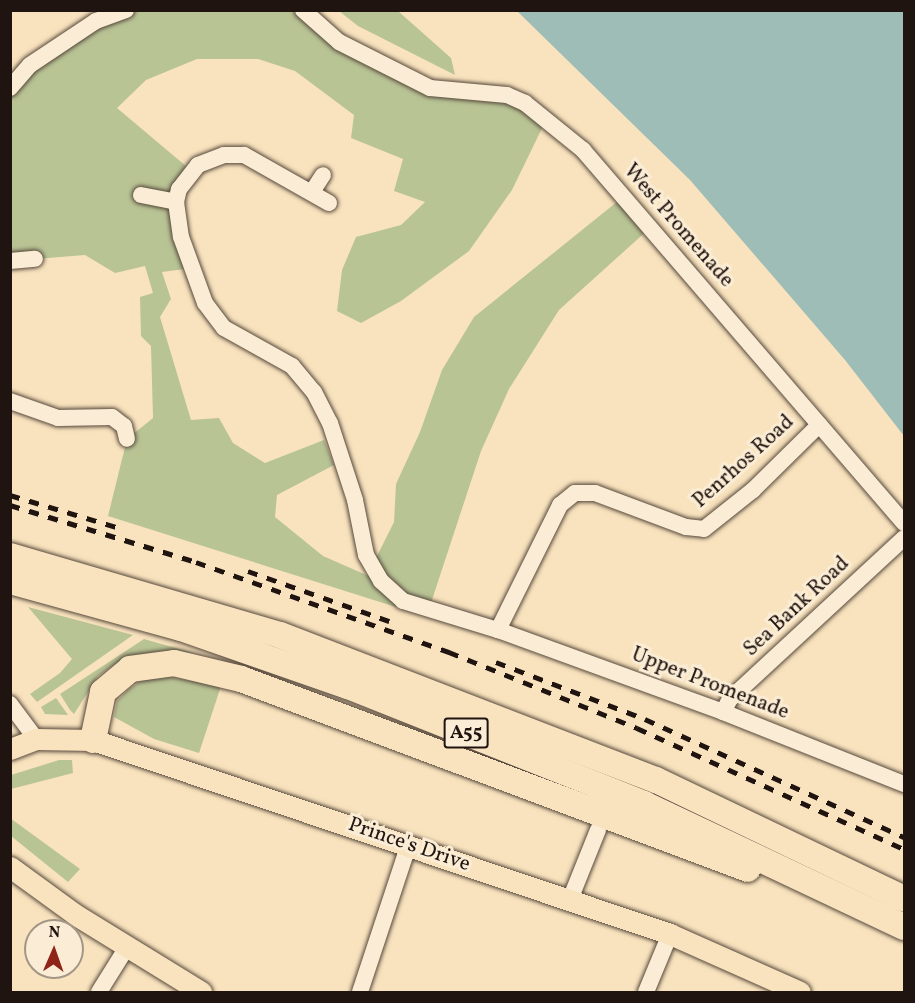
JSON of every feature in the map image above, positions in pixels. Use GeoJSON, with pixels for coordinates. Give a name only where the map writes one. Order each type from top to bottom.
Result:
{"type":"FeatureCollection","features":[{"type":"Feature","properties":{"kind":"highway"},"geometry":{"type":"LineString","coordinates":[[10,543],[280,635]]}},
{"type":"Feature","properties":{"kind":"highway","name":"A55"},"geometry":{"type":"LineString","coordinates":[[10,556],[280,635],[656,780],[904,899]]}},
{"type":"Feature","properties":{"kind":"highway","name":"A55"},"geometry":{"type":"LineString","coordinates":[[10,581],[181,628],[348,686],[644,804],[857,902],[904,927]]}},
{"type":"Feature","properties":{"kind":"highway"},"geometry":{"type":"LineString","coordinates":[[93,740],[103,692],[130,669],[174,663],[241,678],[774,879],[857,902]]}},
{"type":"Feature","properties":{"kind":"main road","name":"Prince's Drive"},"geometry":{"type":"LineString","coordinates":[[10,749],[36,739],[93,740],[409,844],[569,902],[670,934],[800,993]]}},
{"type":"Feature","properties":{"kind":"main road"},"geometry":{"type":"LineString","coordinates":[[10,867],[128,947],[201,993]]}},
{"type":"Feature","properties":{"kind":"street"},"geometry":{"type":"LineString","coordinates":[[10,88],[30,65],[92,16],[126,10]]}},
{"type":"Feature","properties":{"kind":"street","name":"West Promenade"},"geometry":{"type":"LineString","coordinates":[[303,10],[339,42],[430,88],[507,95],[525,103],[583,150],[904,523]]}},
{"type":"Feature","properties":{"kind":"street"},"geometry":{"type":"LineString","coordinates":[[141,195],[176,202],[179,189],[198,165],[225,155],[244,155],[265,164],[328,203]]}},
{"type":"Feature","properties":{"kind":"street"},"geometry":{"type":"LineString","coordinates":[[312,192],[323,175]]}},
{"type":"Feature","properties":{"kind":"street","name":"Upper Promenade"},"geometry":{"type":"LineString","coordinates":[[176,202],[181,237],[205,303],[224,328],[292,366],[314,392],[330,423],[355,500],[366,555],[381,581],[403,601],[498,630],[723,712],[904,784]]}},
{"type":"Feature","properties":{"kind":"street"},"geometry":{"type":"LineString","coordinates":[[10,261],[34,259]]}},
{"type":"Feature","properties":{"kind":"street"},"geometry":{"type":"LineString","coordinates":[[10,401],[58,418],[112,417],[124,426],[127,439]]}},
{"type":"Feature","properties":{"kind":"street","name":"Penrhos Road"},"geometry":{"type":"LineString","coordinates":[[498,630],[560,505],[575,493],[595,493],[686,527],[704,529],[753,490],[819,425]]}},
{"type":"Feature","properties":{"kind":"street","name":"Sea Bank Road"},"geometry":{"type":"LineString","coordinates":[[723,712],[730,699],[904,538]]}},
{"type":"Feature","properties":{"kind":"street"},"geometry":{"type":"LineString","coordinates":[[10,704],[36,739]]}},
{"type":"Feature","properties":{"kind":"street"},"geometry":{"type":"LineString","coordinates":[[569,902],[598,830]]}},
{"type":"Feature","properties":{"kind":"street"},"geometry":{"type":"LineString","coordinates":[[360,993],[409,844]]}},
{"type":"Feature","properties":{"kind":"street"},"geometry":{"type":"LineString","coordinates":[[646,993],[670,934]]}},
{"type":"Feature","properties":{"kind":"street"},"geometry":{"type":"LineString","coordinates":[[99,993],[128,947]]}},
{"type":"Feature","properties":{"kind":"green space"},"geometry":{"type":"Polygon","coordinates":[[[126,11],[303,11],[430,88],[479,91],[546,120],[512,190],[469,251],[401,301],[361,323],[337,311],[342,270],[356,237],[401,225],[425,202],[394,191],[403,159],[351,138],[354,115],[295,71],[258,59],[197,59],[146,80],[117,108],[193,172],[176,202],[192,268],[162,272],[171,299],[160,317],[191,420],[219,418],[233,443],[265,463],[324,440],[334,465],[277,495],[275,517],[323,556],[380,581],[376,558],[394,522],[396,484],[420,432],[442,370],[474,317],[623,197],[650,228],[559,310],[509,389],[481,451],[429,609],[399,608],[108,516],[127,439],[153,418],[151,346],[141,336],[140,297],[153,293],[145,266],[115,273],[85,255],[11,261],[11,88],[30,65],[126,11]]]}},
{"type":"Feature","properties":{"kind":"green space"},"geometry":{"type":"Polygon","coordinates":[[[339,11],[398,11],[451,58],[455,75],[358,26],[339,11]]]}},
{"type":"Feature","properties":{"kind":"green space"},"geometry":{"type":"Polygon","coordinates":[[[28,607],[133,635],[37,702],[30,694],[60,673],[72,659],[28,607]]]}},
{"type":"Feature","properties":{"kind":"green space"},"geometry":{"type":"Polygon","coordinates":[[[144,639],[193,653],[145,655],[115,664],[98,676],[74,714],[60,694],[144,639]]]}},
{"type":"Feature","properties":{"kind":"green space"},"geometry":{"type":"Polygon","coordinates":[[[163,676],[221,686],[199,753],[154,739],[114,717],[117,701],[128,690],[141,681],[163,676]]]}},
{"type":"Feature","properties":{"kind":"green space"},"geometry":{"type":"Polygon","coordinates":[[[56,698],[68,715],[45,714],[41,707],[56,698]]]}},
{"type":"Feature","properties":{"kind":"green space"},"geometry":{"type":"Polygon","coordinates":[[[59,760],[72,760],[73,773],[11,789],[11,775],[59,760]]]}},
{"type":"Feature","properties":{"kind":"green space"},"geometry":{"type":"Polygon","coordinates":[[[10,818],[80,869],[68,882],[11,836],[10,818]]]}},
{"type":"Feature","properties":{"kind":"water"},"geometry":{"type":"Polygon","coordinates":[[[517,11],[904,11],[904,436],[845,360],[690,180],[517,11]]]}},
{"type":"Feature","properties":{"kind":"railway"},"geometry":{"type":"LineString","coordinates":[[10,495],[120,528]]}},
{"type":"Feature","properties":{"kind":"railway"},"geometry":{"type":"LineString","coordinates":[[10,505],[196,562],[449,652],[637,728],[904,849]]}},
{"type":"Feature","properties":{"kind":"railway"},"geometry":{"type":"LineString","coordinates":[[248,571],[389,621]]}},
{"type":"Feature","properties":{"kind":"railway"},"geometry":{"type":"LineString","coordinates":[[496,662],[645,719],[904,837]]}}]}
